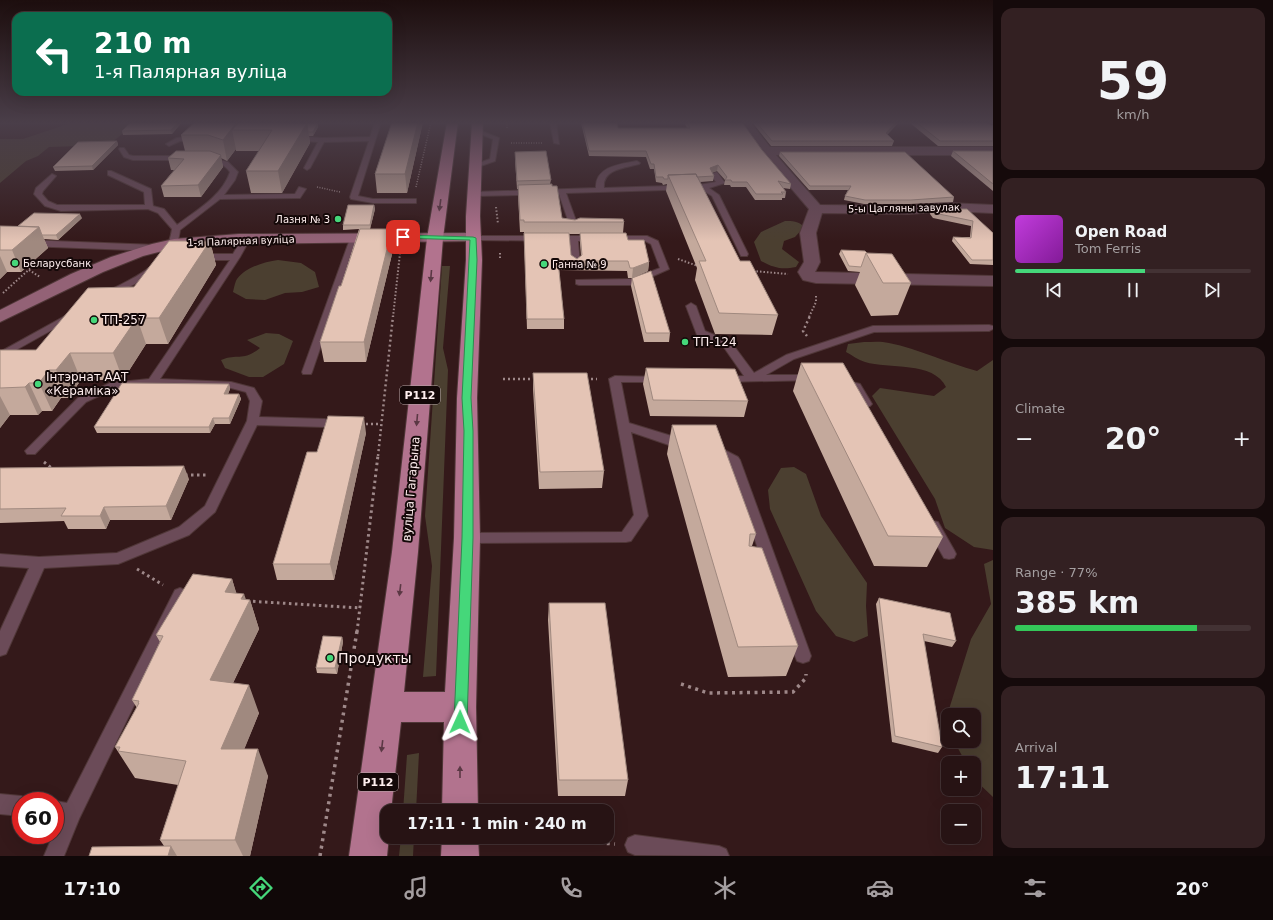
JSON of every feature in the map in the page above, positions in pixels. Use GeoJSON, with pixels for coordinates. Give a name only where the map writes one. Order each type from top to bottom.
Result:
{"type":"FeatureCollection","features":[{"type":"Feature","properties":{"kind":"main road","name":"вуліца Гагарына"},"geometry":{"type":"LineString","coordinates":[[368,856],[387,707],[405,544],[435,238],[446,162]]}},
{"type":"Feature","properties":{"kind":"main road"},"geometry":{"type":"LineString","coordinates":[[460,804],[460,707],[467,538],[467,398],[474,260],[473,238],[475,162]]}},
{"type":"Feature","properties":{"kind":"main road"},"geometry":{"type":"LineString","coordinates":[[387,707],[460,707]]}},
{"type":"Feature","properties":{"kind":"main road"},"geometry":{"type":"LineString","coordinates":[[460,844],[460,856]]}},
{"type":"Feature","properties":{"kind":"street"},"geometry":{"type":"LineString","coordinates":[[775,162],[816,209],[808,233],[812,262],[806,272],[813,277],[993,281]]}},
{"type":"Feature","properties":{"kind":"street","name":"5-ы Цагляны завулак"},"geometry":{"type":"LineString","coordinates":[[816,209],[909,210],[948,207],[993,208]]}},
{"type":"Feature","properties":{"kind":"street","name":"1-я Палярная вуліца"},"geometry":{"type":"LineString","coordinates":[[0,317],[78,278],[121,259],[205,240],[473,238]]}},
{"type":"Feature","properties":{"kind":"lane"},"geometry":{"type":"LineString","coordinates":[[100,299],[158,266],[233,178],[234,172],[228,164],[223,162]]}},
{"type":"Feature","properties":{"kind":"lane"},"geometry":{"type":"LineString","coordinates":[[307,168],[310,162]]}},
{"type":"Feature","properties":{"kind":"lane"},"geometry":{"type":"LineString","coordinates":[[366,162],[354,197],[373,201],[413,201]]}},
{"type":"Feature","properties":{"kind":"lane"},"geometry":{"type":"LineString","coordinates":[[475,166],[487,162]]}},
{"type":"Feature","properties":{"kind":"lane"},"geometry":{"type":"LineString","coordinates":[[600,190],[600,179],[602,175],[616,168],[637,163]]}},
{"type":"Feature","properties":{"kind":"lane"},"geometry":{"type":"LineString","coordinates":[[110,173],[148,191],[149,207]]}},
{"type":"Feature","properties":{"kind":"lane"},"geometry":{"type":"LineString","coordinates":[[474,194],[709,187],[721,183],[714,174]]}},
{"type":"Feature","properties":{"kind":"lane"},"geometry":{"type":"LineString","coordinates":[[52,176],[39,190],[38,194],[46,203],[53,207],[61,208],[149,207],[160,211],[174,248]]}},
{"type":"Feature","properties":{"kind":"lane"},"geometry":{"type":"LineString","coordinates":[[697,187],[706,189],[715,195],[744,254]]}},
{"type":"Feature","properties":{"kind":"lane"},"geometry":{"type":"LineString","coordinates":[[218,197],[297,196],[302,189]]}},
{"type":"Feature","properties":{"kind":"lane"},"geometry":{"type":"LineString","coordinates":[[562,192],[575,229]]}},
{"type":"Feature","properties":{"kind":"lane"},"geometry":{"type":"LineString","coordinates":[[307,372],[354,238]]}},
{"type":"Feature","properties":{"kind":"lane"},"geometry":{"type":"LineString","coordinates":[[473,238],[574,240],[647,239],[655,243],[665,269],[633,282],[579,282]]}},
{"type":"Feature","properties":{"kind":"lane"},"geometry":{"type":"LineString","coordinates":[[152,382],[236,257],[246,239]]}},
{"type":"Feature","properties":{"kind":"lane"},"geometry":{"type":"LineString","coordinates":[[574,240],[576,264]]}},
{"type":"Feature","properties":{"kind":"lane"},"geometry":{"type":"LineString","coordinates":[[0,242],[174,248],[236,257]]}},
{"type":"Feature","properties":{"kind":"lane"},"geometry":{"type":"LineString","coordinates":[[691,306],[701,333],[727,344],[752,379]]}},
{"type":"Feature","properties":{"kind":"lane"},"geometry":{"type":"LineString","coordinates":[[0,356],[79,310]]}},
{"type":"Feature","properties":{"kind":"lane"},"geometry":{"type":"LineString","coordinates":[[752,379],[790,357],[873,329],[989,328]]}},
{"type":"Feature","properties":{"kind":"lane"},"geometry":{"type":"LineString","coordinates":[[714,379],[825,378],[856,386],[871,413]]}},
{"type":"Feature","properties":{"kind":"lane"},"geometry":{"type":"LineString","coordinates":[[467,538],[626,537],[641,516],[615,379],[668,379]]}},
{"type":"Feature","properties":{"kind":"lane"},"geometry":{"type":"LineString","coordinates":[[0,560],[39,563],[118,558],[184,531],[210,509],[253,421],[256,401],[250,390],[230,385],[152,382],[114,385],[82,400],[31,452]]}},
{"type":"Feature","properties":{"kind":"lane"},"geometry":{"type":"LineString","coordinates":[[253,421],[325,423]]}},
{"type":"Feature","properties":{"kind":"lane"},"geometry":{"type":"LineString","coordinates":[[624,426],[673,442],[710,446],[734,460],[803,656]]}},
{"type":"Feature","properties":{"kind":"lane"},"geometry":{"type":"LineString","coordinates":[[927,514],[949,554]]}},
{"type":"Feature","properties":{"kind":"lane"},"geometry":{"type":"LineString","coordinates":[[0,649],[39,563]]}},
{"type":"Feature","properties":{"kind":"lane"},"geometry":{"type":"LineString","coordinates":[[64,812],[180,594]]}},
{"type":"Feature","properties":{"kind":"lane"},"geometry":{"type":"LineString","coordinates":[[0,804],[12,805]]}},
{"type":"Feature","properties":{"kind":"lane"},"geometry":{"type":"LineString","coordinates":[[54,856],[57,844]]}},
{"type":"Feature","properties":{"kind":"lane"},"geometry":{"type":"LineString","coordinates":[[635,844],[719,856]]}},
{"type":"Feature","properties":{"kind":"path"},"geometry":{"type":"LineString","coordinates":[[413,201],[422,162]]}},
{"type":"Feature","properties":{"kind":"path"},"geometry":{"type":"LineString","coordinates":[[319,188],[340,192]]}},
{"type":"Feature","properties":{"kind":"path"},"geometry":{"type":"LineString","coordinates":[[320,856],[361,608],[400,246]]}},
{"type":"Feature","properties":{"kind":"path"},"geometry":{"type":"LineString","coordinates":[[658,249],[679,260],[700,266]]}},
{"type":"Feature","properties":{"kind":"path"},"geometry":{"type":"LineString","coordinates":[[0,296],[34,265],[63,266]]}},
{"type":"Feature","properties":{"kind":"path"},"geometry":{"type":"LineString","coordinates":[[751,271],[813,277],[816,284],[816,302],[803,331],[816,348]]}},
{"type":"Feature","properties":{"kind":"path"},"geometry":{"type":"LineString","coordinates":[[503,379],[543,379]]}},
{"type":"Feature","properties":{"kind":"path"},"geometry":{"type":"LineString","coordinates":[[583,379],[615,379]]}},
{"type":"Feature","properties":{"kind":"path"},"geometry":{"type":"LineString","coordinates":[[325,423],[381,424]]}},
{"type":"Feature","properties":{"kind":"path"},"geometry":{"type":"LineString","coordinates":[[31,452],[57,472]]}},
{"type":"Feature","properties":{"kind":"path"},"geometry":{"type":"LineString","coordinates":[[180,475],[227,474]]}},
{"type":"Feature","properties":{"kind":"path"},"geometry":{"type":"LineString","coordinates":[[118,558],[180,594]]}},
{"type":"Feature","properties":{"kind":"path"},"geometry":{"type":"LineString","coordinates":[[243,600],[361,608]]}},
{"type":"Feature","properties":{"kind":"path"},"geometry":{"type":"LineString","coordinates":[[681,684],[708,693],[793,692],[806,678],[803,656]]}},
{"type":"Feature","properties":{"kind":"shaded area"},"geometry":{"type":"Polygon","coordinates":[[[0,162],[25,162],[0,183],[0,162]]]}},
{"type":"Feature","properties":{"kind":"shaded area"},"geometry":{"type":"Polygon","coordinates":[[[785,221],[798,222],[804,227],[795,237],[784,241],[782,249],[799,262],[796,267],[774,267],[761,261],[754,242],[761,232],[785,221]]]}},
{"type":"Feature","properties":{"kind":"shaded area"},"geometry":{"type":"Polygon","coordinates":[[[278,260],[301,263],[315,272],[319,287],[302,292],[285,293],[265,300],[246,299],[233,292],[237,279],[245,271],[267,262],[278,260]]]}},
{"type":"Feature","properties":{"kind":"shaded area"},"geometry":{"type":"Polygon","coordinates":[[[442,266],[450,266],[443,348],[448,370],[436,676],[423,677],[432,566],[425,516],[442,266]]]}},
{"type":"Feature","properties":{"kind":"shaded area"},"geometry":{"type":"Polygon","coordinates":[[[266,333],[279,334],[293,341],[284,364],[263,377],[249,377],[225,368],[221,360],[245,356],[254,352],[260,348],[247,340],[266,333]]]}},
{"type":"Feature","properties":{"kind":"shaded area"},"geometry":{"type":"Polygon","coordinates":[[[883,342],[900,346],[977,371],[993,360],[993,550],[974,547],[945,528],[935,499],[872,396],[880,388],[934,396],[946,387],[940,379],[932,373],[910,367],[865,362],[846,352],[848,344],[883,342]]]}},
{"type":"Feature","properties":{"kind":"shaded area"},"geometry":{"type":"Polygon","coordinates":[[[794,467],[806,474],[821,516],[867,583],[866,606],[868,636],[854,642],[836,636],[816,611],[770,509],[768,490],[781,468],[794,467]]]}},
{"type":"Feature","properties":{"kind":"shaded area"},"geometry":{"type":"Polygon","coordinates":[[[993,560],[993,797],[981,786],[981,756],[962,756],[958,748],[981,748],[981,708],[949,708],[971,639],[991,604],[984,564],[993,560]]]}},
{"type":"Feature","properties":{"kind":"shaded area"},"geometry":{"type":"Polygon","coordinates":[[[419,753],[416,804],[404,804],[407,755],[419,753]]]}},
{"type":"Feature","properties":{"kind":"shaded area"},"geometry":{"type":"Polygon","coordinates":[[[400,844],[414,844],[413,856],[399,856],[400,844]]]}},
{"type":"Feature","properties":{"kind":"building"},"geometry":{"type":"Polygon","coordinates":[[[58,162],[96,162],[92,166],[53,167],[58,162]]]}},
{"type":"Feature","properties":{"kind":"building"},"geometry":{"type":"Polygon","coordinates":[[[181,162],[216,162],[198,185],[161,186],[181,162]]]}},
{"type":"Feature","properties":{"kind":"building"},"geometry":{"type":"Polygon","coordinates":[[[252,162],[283,162],[278,171],[246,171],[252,162]]]}},
{"type":"Feature","properties":{"kind":"building"},"geometry":{"type":"Polygon","coordinates":[[[379,162],[408,162],[405,174],[375,174],[379,162]]]}},
{"type":"Feature","properties":{"kind":"building"},"geometry":{"type":"Polygon","coordinates":[[[516,162],[548,162],[551,180],[517,181],[516,162]]]}},
{"type":"Feature","properties":{"kind":"building"},"geometry":{"type":"Polygon","coordinates":[[[650,162],[772,162],[791,184],[778,181],[786,192],[781,192],[783,194],[756,194],[747,182],[732,182],[731,180],[725,180],[727,177],[718,165],[710,168],[714,176],[697,177],[696,174],[668,175],[668,179],[664,179],[663,177],[656,177],[654,164],[651,164],[650,162]]]}},
{"type":"Feature","properties":{"kind":"building"},"geometry":{"type":"Polygon","coordinates":[[[789,162],[916,162],[954,197],[911,200],[865,200],[845,196],[851,186],[810,186],[789,162]]]}},
{"type":"Feature","properties":{"kind":"building"},"geometry":{"type":"Polygon","coordinates":[[[966,162],[993,162],[993,184],[966,162]]]}},
{"type":"Feature","properties":{"kind":"building"},"geometry":{"type":"Polygon","coordinates":[[[696,174],[740,261],[750,261],[778,315],[719,313],[699,261],[706,261],[668,175],[696,174]]]}},
{"type":"Feature","properties":{"kind":"building"},"geometry":{"type":"Polygon","coordinates":[[[552,184],[552,186],[557,186],[562,218],[575,220],[580,218],[623,219],[624,222],[524,222],[524,220],[520,220],[518,185],[552,184]]]}},
{"type":"Feature","properties":{"kind":"building"},"geometry":{"type":"Polygon","coordinates":[[[348,205],[374,205],[370,225],[343,225],[348,205]]]}},
{"type":"Feature","properties":{"kind":"building"},"geometry":{"type":"Polygon","coordinates":[[[931,209],[967,209],[993,233],[993,260],[972,260],[953,237],[971,238],[973,221],[934,213],[931,209]]]}},
{"type":"Feature","properties":{"kind":"building"},"geometry":{"type":"Polygon","coordinates":[[[34,213],[80,214],[56,235],[42,235],[39,227],[18,226],[34,213]]]}},
{"type":"Feature","properties":{"kind":"building"},"geometry":{"type":"Polygon","coordinates":[[[0,226],[39,227],[12,250],[0,250],[0,226]]]}},
{"type":"Feature","properties":{"kind":"building"},"geometry":{"type":"Polygon","coordinates":[[[360,229],[392,229],[364,342],[320,342],[339,286],[341,286],[360,229]]]}},
{"type":"Feature","properties":{"kind":"building"},"geometry":{"type":"Polygon","coordinates":[[[524,233],[569,233],[571,255],[577,259],[582,255],[580,233],[626,233],[628,240],[644,240],[649,262],[630,268],[628,261],[558,261],[564,319],[527,319],[524,233]]]}},
{"type":"Feature","properties":{"kind":"building"},"geometry":{"type":"Polygon","coordinates":[[[169,241],[210,241],[159,318],[137,318],[113,353],[70,353],[56,370],[49,370],[39,383],[29,383],[25,387],[0,388],[0,350],[36,350],[88,288],[134,287],[169,241]]]}},
{"type":"Feature","properties":{"kind":"building"},"geometry":{"type":"Polygon","coordinates":[[[841,250],[865,251],[867,253],[861,267],[849,266],[841,250]]]}},
{"type":"Feature","properties":{"kind":"building"},"geometry":{"type":"Polygon","coordinates":[[[866,253],[892,254],[911,283],[883,283],[866,253]]]}},
{"type":"Feature","properties":{"kind":"building"},"geometry":{"type":"Polygon","coordinates":[[[651,271],[670,333],[646,333],[632,278],[651,271]]]}},
{"type":"Feature","properties":{"kind":"building"},"geometry":{"type":"Polygon","coordinates":[[[801,363],[843,363],[943,537],[888,536],[801,363]]]}},
{"type":"Feature","properties":{"kind":"building"},"geometry":{"type":"Polygon","coordinates":[[[646,368],[735,369],[748,401],[653,400],[646,368]]]}},
{"type":"Feature","properties":{"kind":"building"},"geometry":{"type":"Polygon","coordinates":[[[533,373],[587,373],[604,471],[540,472],[533,373]]]}},
{"type":"Feature","properties":{"kind":"building"},"geometry":{"type":"Polygon","coordinates":[[[122,383],[229,384],[224,394],[239,394],[229,418],[213,418],[209,427],[94,427],[122,383]]]}},
{"type":"Feature","properties":{"kind":"building"},"geometry":{"type":"Polygon","coordinates":[[[328,416],[364,417],[330,564],[273,564],[307,452],[317,452],[328,416]]]}},
{"type":"Feature","properties":{"kind":"building"},"geometry":{"type":"Polygon","coordinates":[[[672,425],[716,425],[756,534],[750,534],[749,546],[762,548],[798,646],[738,647],[672,425]]]}},
{"type":"Feature","properties":{"kind":"building"},"geometry":{"type":"Polygon","coordinates":[[[184,466],[166,506],[104,507],[100,516],[61,516],[66,508],[0,509],[0,468],[184,466]]]}},
{"type":"Feature","properties":{"kind":"building"},"geometry":{"type":"Polygon","coordinates":[[[193,574],[232,579],[225,592],[244,594],[241,599],[250,600],[210,680],[249,685],[221,749],[258,749],[235,840],[160,840],[186,761],[118,751],[120,747],[115,747],[139,703],[139,701],[132,700],[163,636],[156,635],[193,574]]]}},
{"type":"Feature","properties":{"kind":"building"},"geometry":{"type":"Polygon","coordinates":[[[879,598],[950,613],[956,641],[923,634],[941,747],[895,736],[879,598]]]}},
{"type":"Feature","properties":{"kind":"building"},"geometry":{"type":"Polygon","coordinates":[[[549,603],[605,603],[628,780],[559,780],[549,603]]]}},
{"type":"Feature","properties":{"kind":"building","name":"Продукты"},"geometry":{"type":"Polygon","coordinates":[[[323,636],[342,637],[335,668],[316,668],[323,636]]]}},
{"type":"Feature","properties":{"kind":"building"},"geometry":{"type":"Polygon","coordinates":[[[171,846],[168,856],[89,856],[92,847],[171,846]]]}},
{"type":"Feature","properties":{"kind":"place","name":"Лазня № 3"},"geometry":{"type":"Point","coordinates":[338,219]}},
{"type":"Feature","properties":{"kind":"place","name":"Беларусбанк"},"geometry":{"type":"Point","coordinates":[15,263]}},
{"type":"Feature","properties":{"kind":"place","name":"Ганна № 9"},"geometry":{"type":"Point","coordinates":[544,264]}},
{"type":"Feature","properties":{"kind":"place","name":"ТП-257"},"geometry":{"type":"Point","coordinates":[94,320]}},
{"type":"Feature","properties":{"kind":"place","name":"ТП-124"},"geometry":{"type":"Point","coordinates":[685,342]}},
{"type":"Feature","properties":{"kind":"place","name":"Інтэрнат ААТ «Кераміка»"},"geometry":{"type":"Point","coordinates":[38,384]}},
{"type":"Feature","properties":{"kind":"place","name":"Продукты"},"geometry":{"type":"Point","coordinates":[330,658]}},
{"type":"Feature","properties":{"kind":"route"},"geometry":{"type":"LineString","coordinates":[[403,237],[473,238],[474,260],[467,398],[467,538],[460,722]]}}]}
